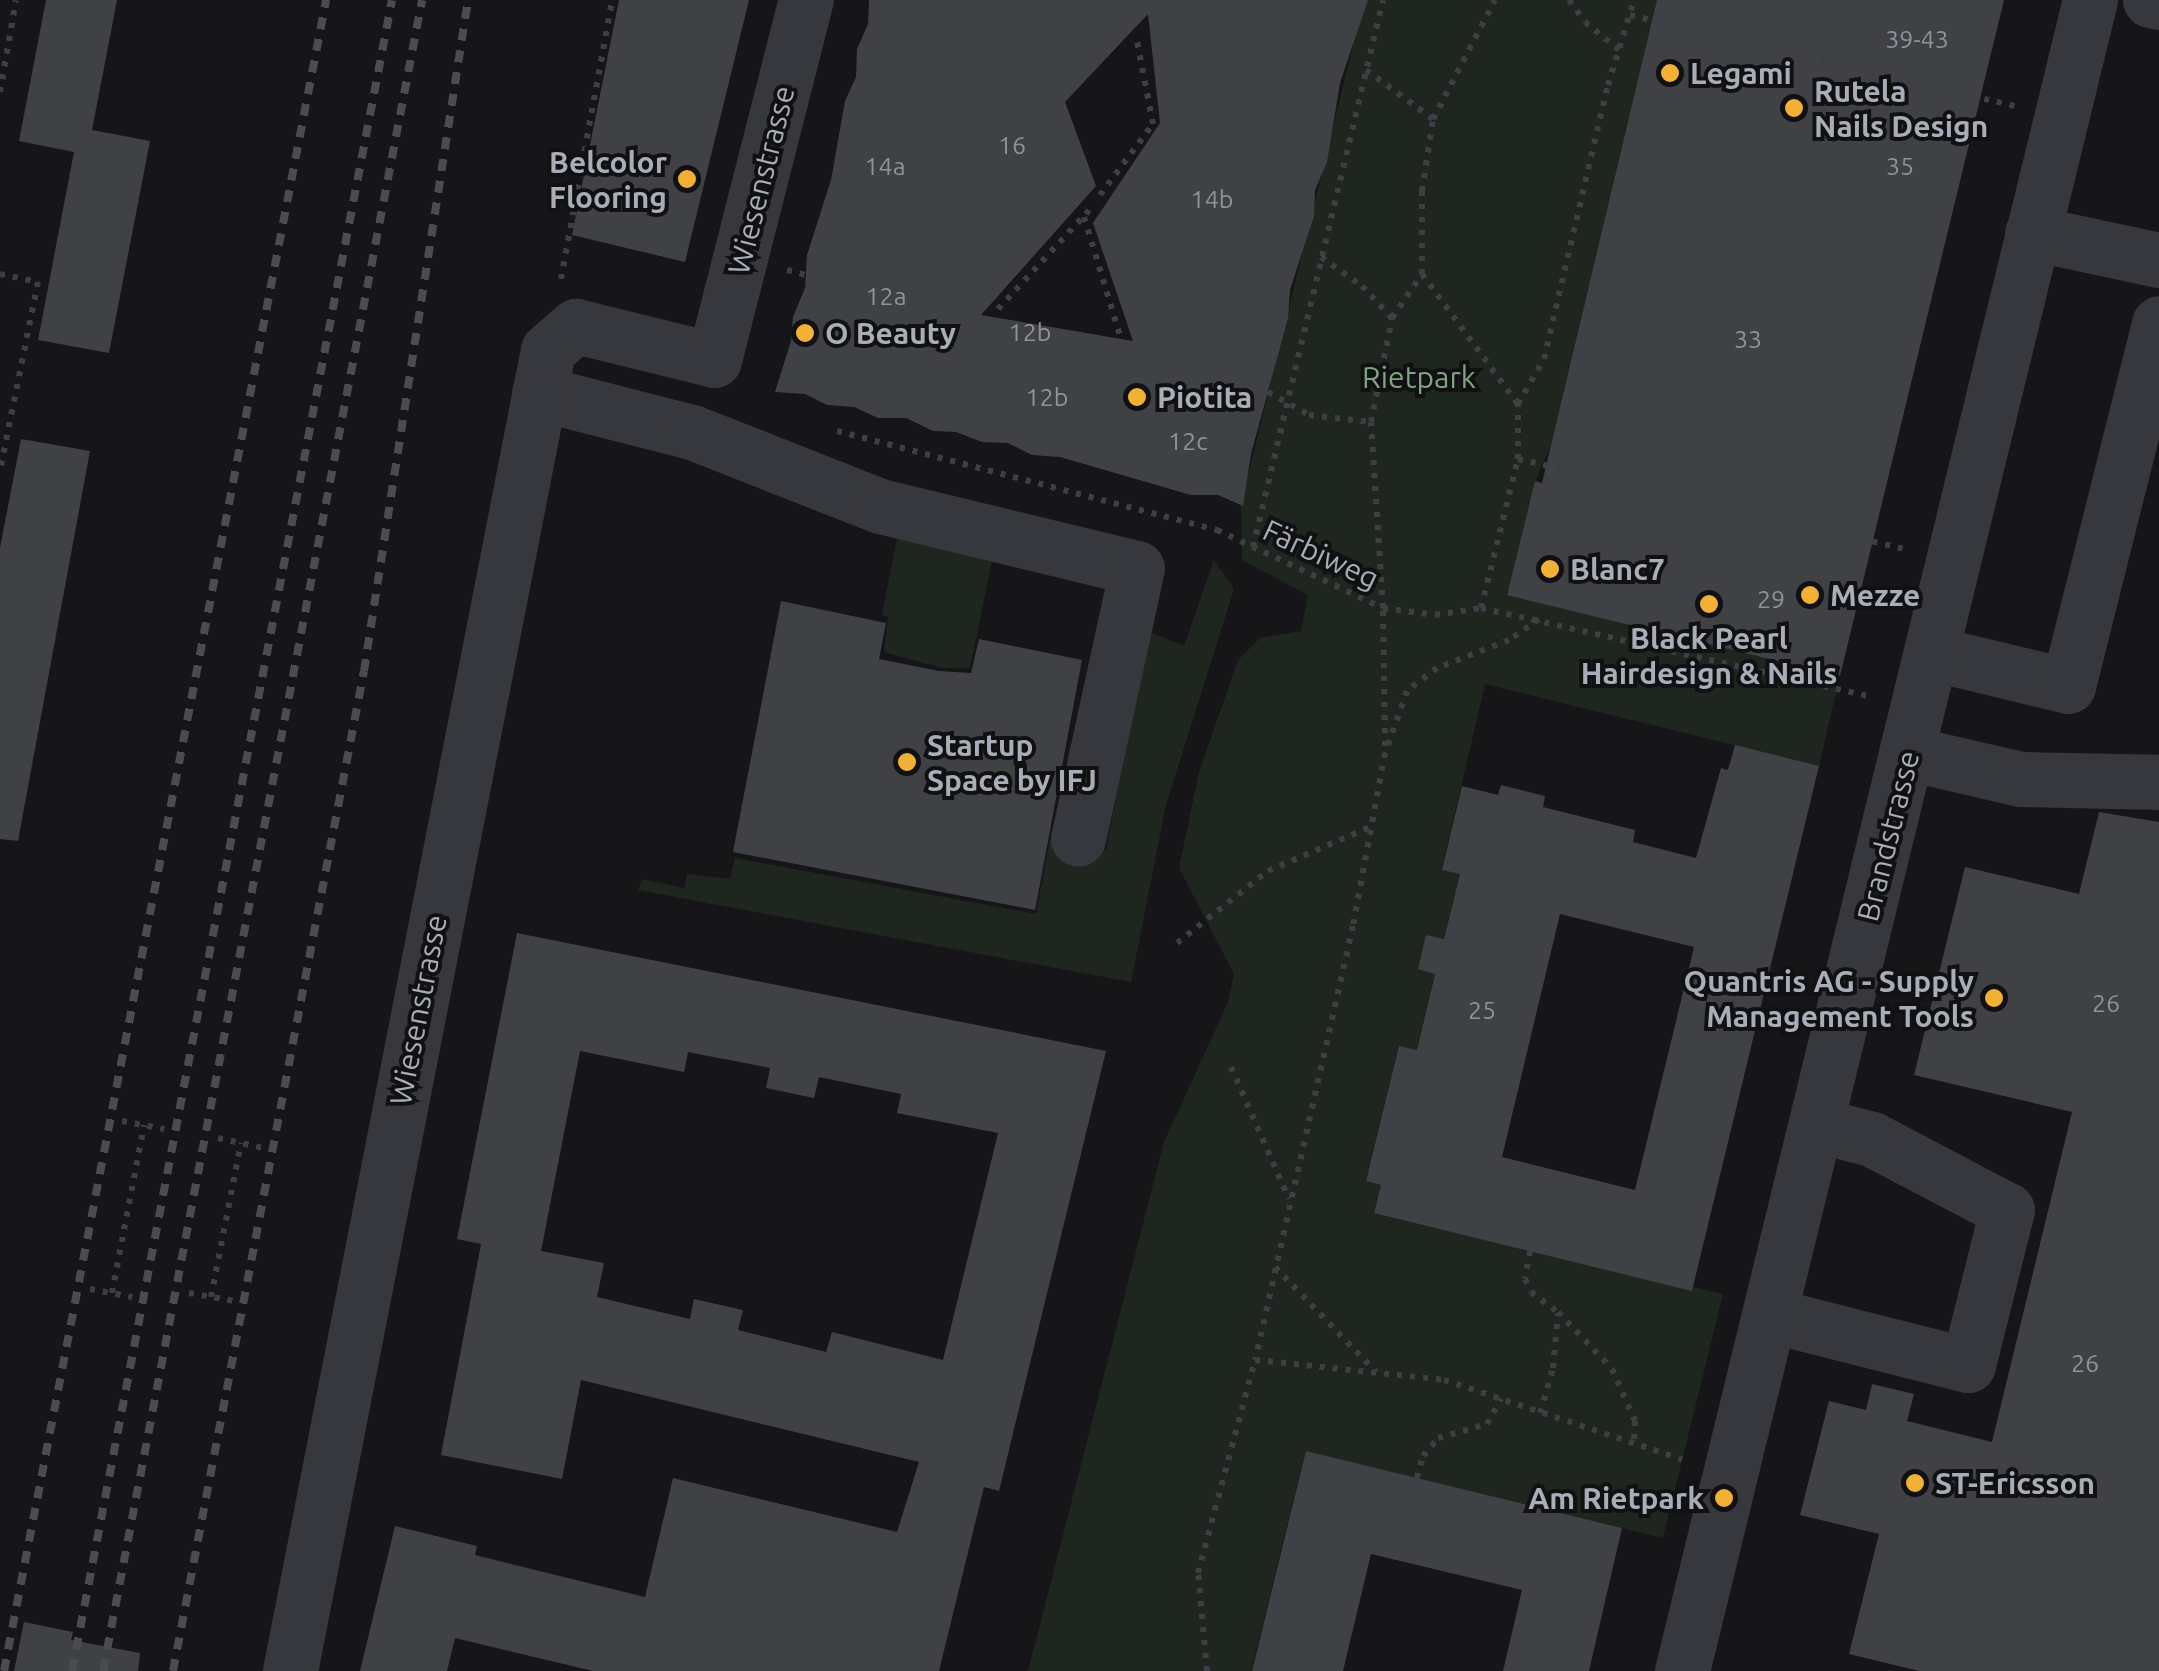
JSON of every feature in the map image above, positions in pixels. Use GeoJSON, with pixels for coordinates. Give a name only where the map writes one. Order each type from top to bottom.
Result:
{"type":"FeatureCollection","features":[{"type":"Feature","properties":{"kind":"street","name":"Wiesenstrasse"},"geometry":{"type":"LineString","coordinates":[[290,1671],[544,372],[576,326],[714,360],[806,0]]}},
{"type":"Feature","properties":{"kind":"street","name":"Brandstrasse"},"geometry":{"type":"LineString","coordinates":[[1682,1671],[2090,0]]}},
{"type":"Feature","properties":{"kind":"street"},"geometry":{"type":"LineString","coordinates":[[2150,0],[2159,2]]}},
{"type":"Feature","properties":{"kind":"street"},"geometry":{"type":"LineString","coordinates":[[2032,233],[2159,260]]}},
{"type":"Feature","properties":{"kind":"street"},"geometry":{"type":"LineString","coordinates":[[1931,654],[2068,686],[2159,322]]}},
{"type":"Feature","properties":{"kind":"street"},"geometry":{"type":"LineString","coordinates":[[544,372],[880,506],[1137,568],[1078,838]]}},
{"type":"Feature","properties":{"kind":"street"},"geometry":{"type":"LineString","coordinates":[[1913,730],[2021,779],[2159,782]]}},
{"type":"Feature","properties":{"kind":"street"},"geometry":{"type":"LineString","coordinates":[[1770,1315],[1968,1365],[1993,1268],[2007,1210],[1872,1140],[1818,1126]]}},
{"type":"Feature","properties":{"kind":"path"},"geometry":{"type":"LineString","coordinates":[[0,92],[16,0]]}},
{"type":"Feature","properties":{"kind":"path"},"geometry":{"type":"LineString","coordinates":[[544,372],[612,0]]}},
{"type":"Feature","properties":{"kind":"path"},"geometry":{"type":"LineString","coordinates":[[1252,548],[1383,0]]}},
{"type":"Feature","properties":{"kind":"path"},"geometry":{"type":"LineString","coordinates":[[1385,753],[1383,608],[1370,422],[1392,318],[1422,274],[1422,191],[1433,118],[1495,0]]}},
{"type":"Feature","properties":{"kind":"path"},"geometry":{"type":"LineString","coordinates":[[1569,0],[1585,22],[1619,50]]}},
{"type":"Feature","properties":{"kind":"path"},"geometry":{"type":"LineString","coordinates":[[1481,608],[1518,460],[1518,404],[1544,359],[1634,0]]}},
{"type":"Feature","properties":{"kind":"path"},"geometry":{"type":"LineString","coordinates":[[1630,15],[2061,117]]}},
{"type":"Feature","properties":{"kind":"path"},"geometry":{"type":"LineString","coordinates":[[1100,195],[1153,124],[1137,41]]}},
{"type":"Feature","properties":{"kind":"path"},"geometry":{"type":"LineString","coordinates":[[1366,70],[1433,118]]}},
{"type":"Feature","properties":{"kind":"path"},"geometry":{"type":"LineString","coordinates":[[998,308],[1086,213],[1122,339]]}},
{"type":"Feature","properties":{"kind":"path"},"geometry":{"type":"LineString","coordinates":[[990,291],[1036,241]]}},
{"type":"Feature","properties":{"kind":"path"},"geometry":{"type":"LineString","coordinates":[[1320,257],[1362,286],[1392,318]]}},
{"type":"Feature","properties":{"kind":"path"},"geometry":{"type":"LineString","coordinates":[[0,274],[38,282],[0,471]]}},
{"type":"Feature","properties":{"kind":"path"},"geometry":{"type":"LineString","coordinates":[[1422,274],[1518,404]]}},
{"type":"Feature","properties":{"kind":"path"},"geometry":{"type":"LineString","coordinates":[[1268,392],[1310,415],[1370,422]]}},
{"type":"Feature","properties":{"kind":"path","name":"Färbiweg"},"geometry":{"type":"LineString","coordinates":[[825,428],[1217,530],[1383,608],[1435,615],[1481,608],[1538,618],[1913,730]]}},
{"type":"Feature","properties":{"kind":"path"},"geometry":{"type":"LineString","coordinates":[[1518,460],[1953,561]]}},
{"type":"Feature","properties":{"kind":"path"},"geometry":{"type":"LineString","coordinates":[[1207,1671],[1198,1573],[1256,1360],[1353,926],[1385,753],[1407,691],[1437,668],[1509,640],[1538,618]]}},
{"type":"Feature","properties":{"kind":"path"},"geometry":{"type":"LineString","coordinates":[[1176,943],[1268,871],[1372,826]]}},
{"type":"Feature","properties":{"kind":"path"},"geometry":{"type":"LineString","coordinates":[[1231,1067],[1290,1200]]}},
{"type":"Feature","properties":{"kind":"path"},"geometry":{"type":"LineString","coordinates":[[122,1121],[164,1129]]}},
{"type":"Feature","properties":{"kind":"path"},"geometry":{"type":"LineString","coordinates":[[112,1294],[144,1125]]}},
{"type":"Feature","properties":{"kind":"path"},"geometry":{"type":"LineString","coordinates":[[218,1138],[263,1148]]}},
{"type":"Feature","properties":{"kind":"path"},"geometry":{"type":"LineString","coordinates":[[212,1297],[241,1143]]}},
{"type":"Feature","properties":{"kind":"path"},"geometry":{"type":"LineString","coordinates":[[1530,1251],[1525,1279],[1531,1292],[1558,1312],[1612,1369],[1635,1421],[1634,1443]]}},
{"type":"Feature","properties":{"kind":"path"},"geometry":{"type":"LineString","coordinates":[[1275,1267],[1377,1373]]}},
{"type":"Feature","properties":{"kind":"path"},"geometry":{"type":"LineString","coordinates":[[90,1289],[132,1297]]}},
{"type":"Feature","properties":{"kind":"path"},"geometry":{"type":"LineString","coordinates":[[189,1293],[235,1301]]}},
{"type":"Feature","properties":{"kind":"path"},"geometry":{"type":"LineString","coordinates":[[1540,1413],[1553,1368],[1558,1312]]}},
{"type":"Feature","properties":{"kind":"path"},"geometry":{"type":"LineString","coordinates":[[1256,1360],[1444,1380],[1730,1472]]}},
{"type":"Feature","properties":{"kind":"path"},"geometry":{"type":"LineString","coordinates":[[1417,1478],[1423,1456],[1438,1438],[1487,1424],[1501,1399]]}},
{"type":"Feature","properties":{"kind":"green space","name":"Rietpark"},"geometry":{"type":"Polygon","coordinates":[[[1364,0],[1658,0],[1551,445],[1535,482],[1507,594],[1840,676],[1819,766],[1485,684],[1442,869],[1460,874],[1444,939],[1426,936],[1435,973],[1417,1050],[1399,1047],[1394,1139],[1377,1135],[1366,1181],[1381,1185],[1374,1212],[1723,1294],[1663,1538],[1306,1451],[1251,1671],[1028,1671],[1164,1142],[1228,1002],[1234,974],[1179,868],[1199,772],[1238,660],[1260,638],[1301,631],[1308,595],[1242,560],[1241,505],[1364,0]]]}},
{"type":"Feature","properties":{"kind":"green space"},"geometry":{"type":"Polygon","coordinates":[[[900,523],[995,546],[970,668],[942,668],[884,652],[888,617],[882,615],[900,523]]]}},
{"type":"Feature","properties":{"kind":"green space"},"geometry":{"type":"Polygon","coordinates":[[[1214,560],[1234,589],[1166,805],[1131,982],[638,890],[642,879],[684,888],[687,874],[730,879],[735,858],[1036,914],[1050,839],[1106,850],[1147,631],[1184,646],[1214,560]]]}},
{"type":"Feature","properties":{"kind":"building"},"geometry":{"type":"Polygon","coordinates":[[[46,0],[117,0],[92,130],[150,141],[109,353],[38,340],[74,152],[19,141],[46,0]]]}},
{"type":"Feature","properties":{"kind":"building"},"geometry":{"type":"Polygon","coordinates":[[[619,0],[749,0],[685,262],[572,235],[619,0]]]}},
{"type":"Feature","properties":{"kind":"building"},"geometry":{"type":"Polygon","coordinates":[[[869,0],[1368,0],[1340,83],[1327,162],[1315,190],[1314,216],[1290,290],[1288,318],[1251,454],[1243,506],[1218,495],[1191,495],[1060,457],[1032,455],[1008,443],[982,442],[956,432],[933,431],[906,418],[878,418],[854,407],[827,405],[805,394],[775,392],[791,341],[793,317],[805,288],[807,255],[831,180],[845,101],[856,77],[857,49],[868,24],[869,0]],[[1148,14],[1065,102],[1096,186],[981,315],[1133,341],[1093,223],[1160,123],[1148,14]]]}},
{"type":"Feature","properties":{"kind":"building"},"geometry":{"type":"Polygon","coordinates":[[[1657,0],[2004,0],[1840,676],[1507,595],[1535,481],[1542,483],[1657,0]]]}},
{"type":"Feature","properties":{"kind":"building"},"geometry":{"type":"Polygon","coordinates":[[[21,439],[90,451],[18,841],[0,839],[0,548],[21,439]]]}},
{"type":"Feature","properties":{"kind":"building","name":"Startup Space by IFJ"},"geometry":{"type":"Polygon","coordinates":[[[781,601],[886,623],[879,659],[939,671],[971,673],[979,639],[1082,660],[1035,910],[733,852],[781,601]]]}},
{"type":"Feature","properties":{"kind":"building"},"geometry":{"type":"Polygon","coordinates":[[[1735,745],[1819,766],[1692,1291],[1374,1213],[1381,1185],[1366,1181],[1399,1046],[1417,1050],[1435,974],[1418,969],[1426,935],[1444,939],[1460,874],[1442,870],[1462,786],[1498,795],[1501,785],[1545,796],[1543,807],[1635,830],[1633,842],[1696,858],[1721,768],[1728,770],[1735,745]],[[1560,914],[1502,1157],[1635,1190],[1694,947],[1560,914]]]}},
{"type":"Feature","properties":{"kind":"building"},"geometry":{"type":"Polygon","coordinates":[[[2099,812],[2159,822],[2159,1671],[1919,1671],[1849,1654],[1879,1534],[1800,1515],[1829,1401],[1866,1410],[1872,1384],[1914,1394],[1907,1421],[1992,1442],[2072,1112],[1914,1075],[1965,867],[2079,894],[2099,812]]]}},
{"type":"Feature","properties":{"kind":"building"},"geometry":{"type":"Polygon","coordinates":[[[517,933],[1106,1051],[999,1491],[984,1487],[939,1671],[593,1671],[455,1638],[447,1671],[360,1671],[395,1526],[477,1546],[475,1555],[645,1597],[673,1478],[897,1532],[919,1462],[581,1380],[562,1479],[441,1455],[481,1244],[457,1239],[517,933]],[[580,1051],[541,1251],[604,1263],[597,1297],[690,1319],[694,1299],[743,1310],[738,1330],[826,1352],[832,1332],[943,1360],[998,1133],[897,1113],[901,1094],[819,1077],[814,1098],[766,1088],[770,1068],[688,1052],[684,1072],[580,1051]]]}},
{"type":"Feature","properties":{"kind":"building"},"geometry":{"type":"Polygon","coordinates":[[[1306,1451],[1622,1528],[1589,1671],[1503,1671],[1522,1590],[1371,1554],[1343,1671],[1252,1671],[1306,1451]]]}},
{"type":"Feature","properties":{"kind":"building"},"geometry":{"type":"Polygon","coordinates":[[[24,1622],[73,1632],[71,1640],[140,1653],[138,1671],[14,1671],[24,1622]]]}},
{"type":"Feature","properties":{"kind":"railway"},"geometry":{"type":"LineString","coordinates":[[4,1671],[326,0]]}},
{"type":"Feature","properties":{"kind":"railway"},"geometry":{"type":"LineString","coordinates":[[72,1671],[392,0]]}},
{"type":"Feature","properties":{"kind":"railway"},"geometry":{"type":"LineString","coordinates":[[103,1671],[422,0]]}},
{"type":"Feature","properties":{"kind":"railway"},"geometry":{"type":"LineString","coordinates":[[173,1671],[364,671],[468,0]]}},
{"type":"Feature","properties":{"kind":"place","name":"Legami"},"geometry":{"type":"Point","coordinates":[1670,73]}},
{"type":"Feature","properties":{"kind":"place","name":"Rutela Nails Design"},"geometry":{"type":"Point","coordinates":[1794,108]}},
{"type":"Feature","properties":{"kind":"place","name":"Belcolor Flooring"},"geometry":{"type":"Point","coordinates":[687,179]}},
{"type":"Feature","properties":{"kind":"place","name":"O Beauty"},"geometry":{"type":"Point","coordinates":[805,333]}},
{"type":"Feature","properties":{"kind":"place","name":"Piotita"},"geometry":{"type":"Point","coordinates":[1137,397]}},
{"type":"Feature","properties":{"kind":"place","name":"Blanc7"},"geometry":{"type":"Point","coordinates":[1550,569]}},
{"type":"Feature","properties":{"kind":"place","name":"Mezze"},"geometry":{"type":"Point","coordinates":[1810,595]}},
{"type":"Feature","properties":{"kind":"place","name":"Black Pearl Hairdesign & Nails"},"geometry":{"type":"Point","coordinates":[1709,604]}},
{"type":"Feature","properties":{"kind":"place","name":"Startup Space by IFJ"},"geometry":{"type":"Point","coordinates":[907,762]}},
{"type":"Feature","properties":{"kind":"place","name":"Quantris AG - Supply Management Tools"},"geometry":{"type":"Point","coordinates":[1994,998]}},
{"type":"Feature","properties":{"kind":"place","name":"ST-Ericsson"},"geometry":{"type":"Point","coordinates":[1915,1483]}},
{"type":"Feature","properties":{"kind":"place","name":"Am Rietpark"},"geometry":{"type":"Point","coordinates":[1724,1498]}}]}
